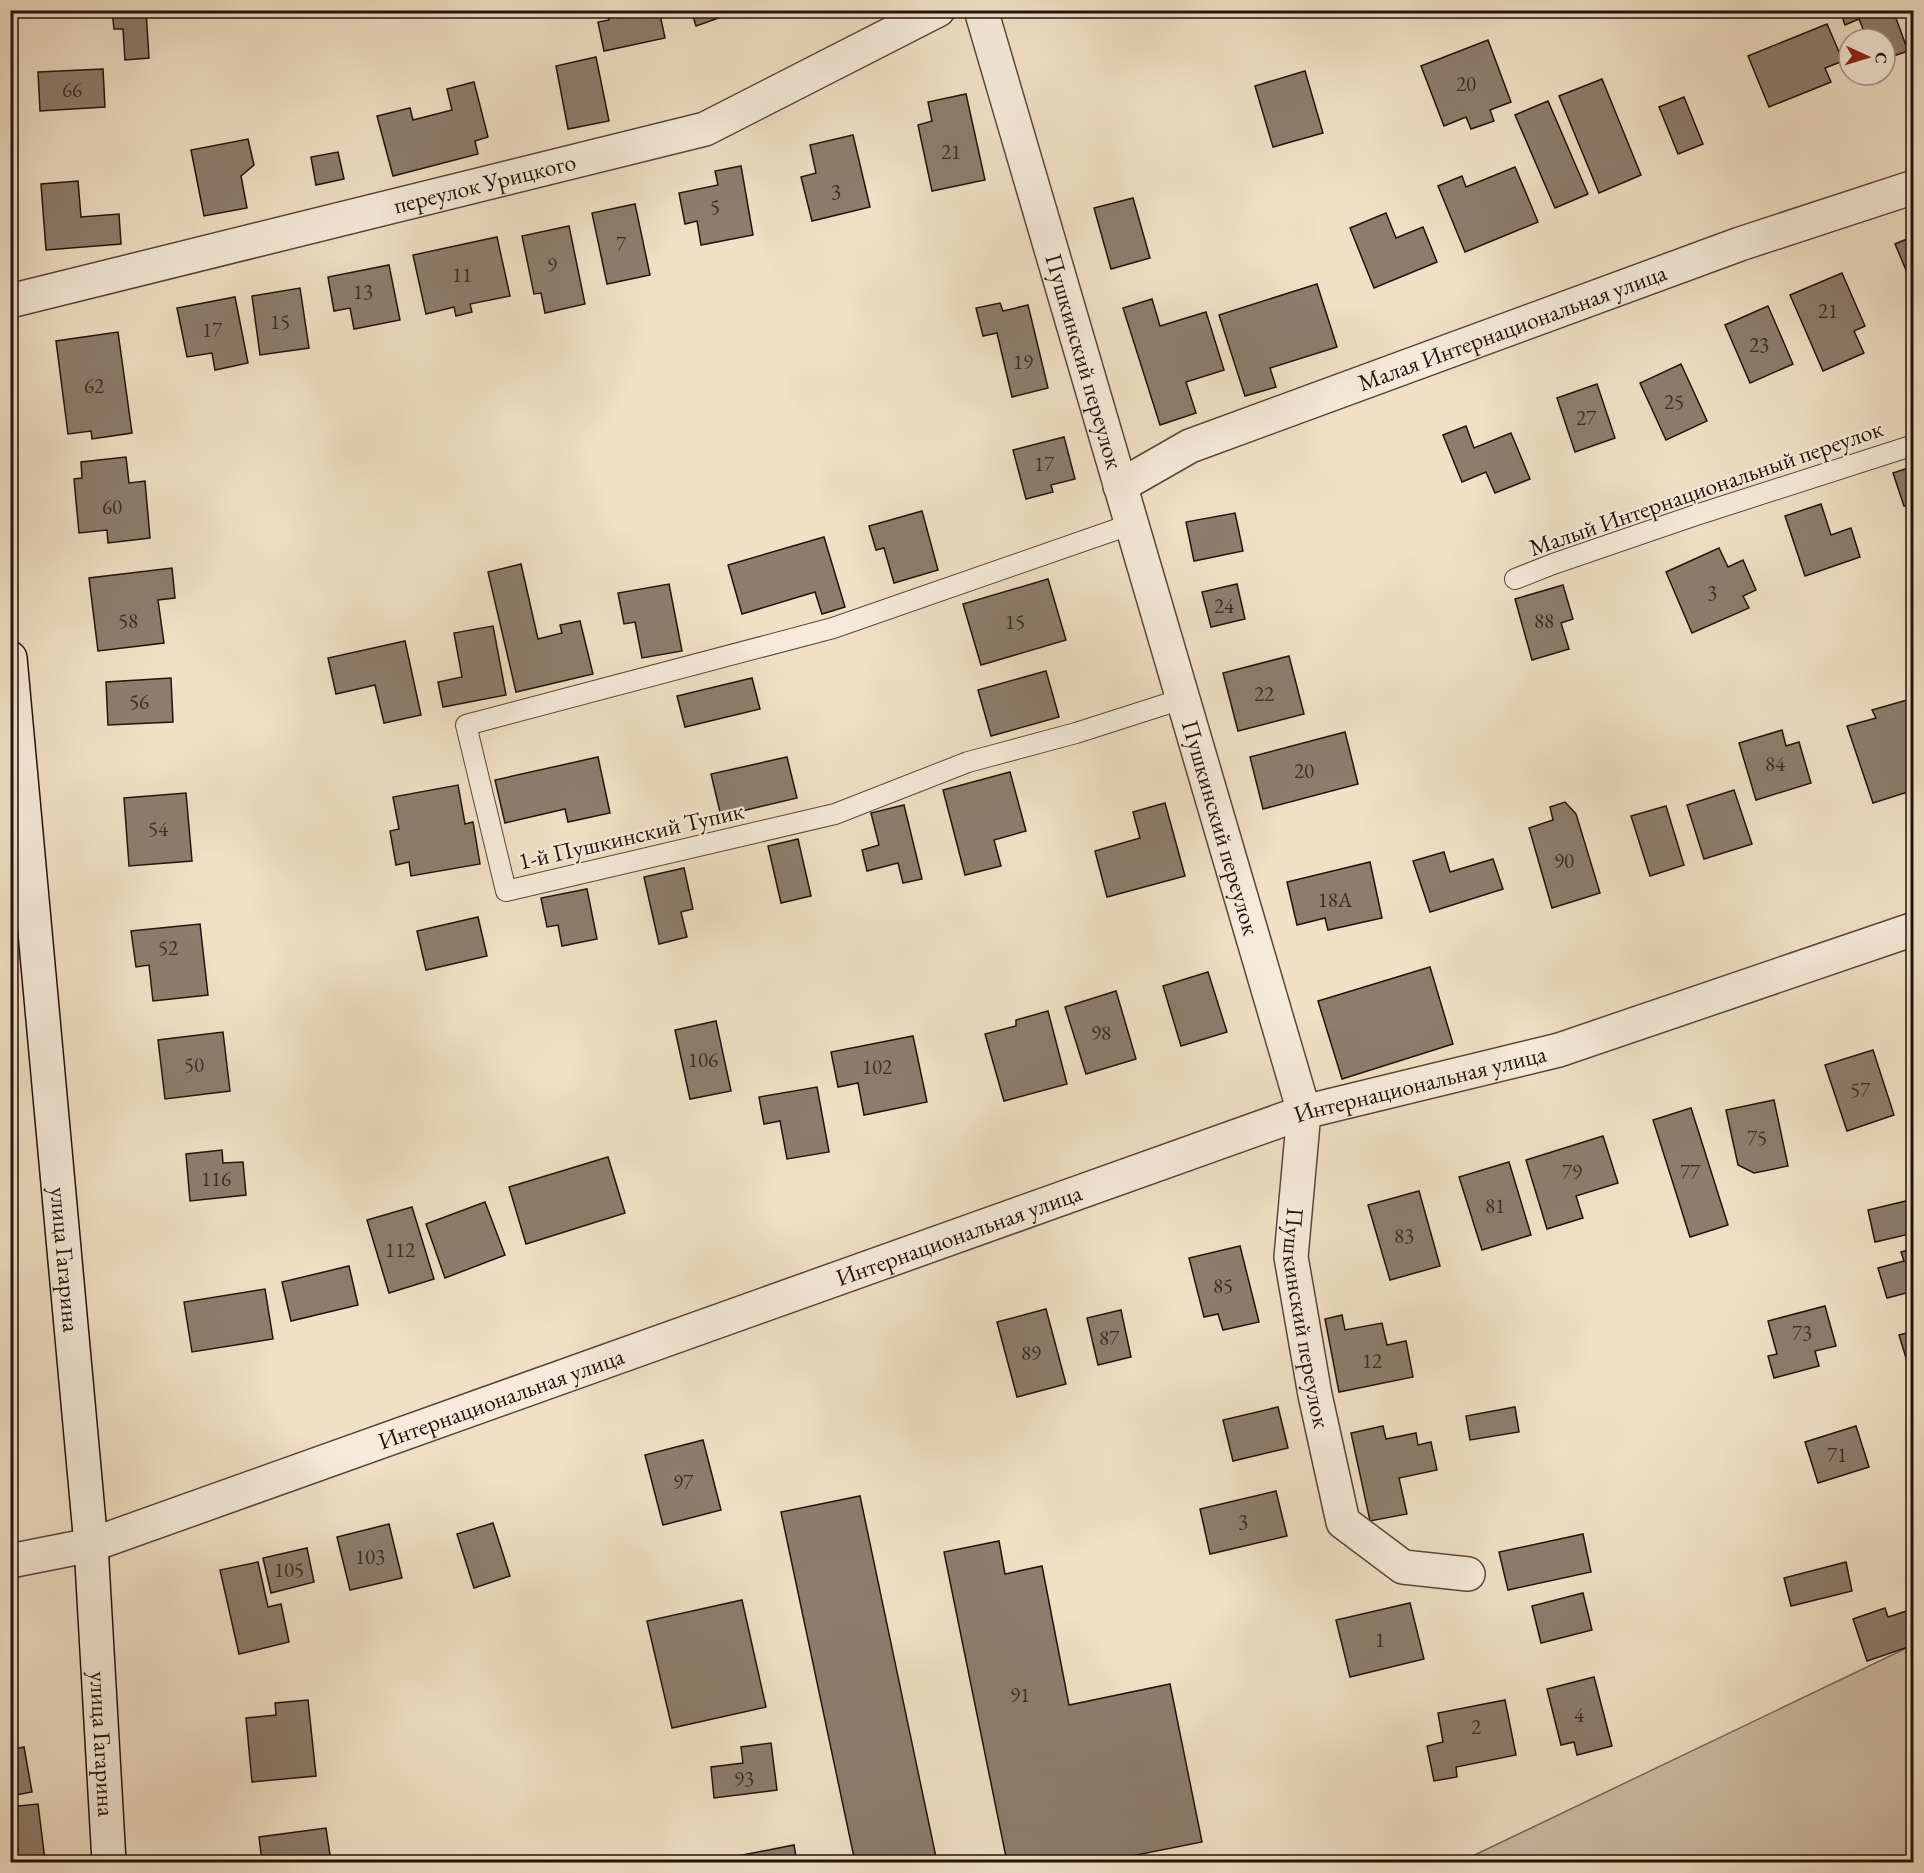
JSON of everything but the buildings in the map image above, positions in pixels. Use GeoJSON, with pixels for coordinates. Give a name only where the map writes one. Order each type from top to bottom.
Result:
{"type":"FeatureCollection","features":[{"type":"Feature","properties":{"kind":"street","name":"переулок Урицкого"},"geometry":{"type":"LineString","coordinates":[[10,301],[705,129],[938,10]]}},
{"type":"Feature","properties":{"kind":"street","name":"Пушкинский переулок"},"geometry":{"type":"LineString","coordinates":[[981,10],[1304,1112],[1291,1257],[1315,1395],[1343,1522],[1403,1567],[1468,1574]]}},
{"type":"Feature","properties":{"kind":"street","name":"Малая Интернациональная улица"},"geometry":{"type":"LineString","coordinates":[[1120,486],[1190,447],[1740,244],[1914,187]]}},
{"type":"Feature","properties":{"kind":"street","name":"улица Гагарина"},"geometry":{"type":"LineString","coordinates":[[10,658],[91,1545],[109,1863]]}},
{"type":"Feature","properties":{"kind":"street","name":"Интернациональная улица"},"geometry":{"type":"LineString","coordinates":[[10,1561],[91,1545],[1304,1112],[1559,1050],[1914,929]]}},
{"type":"Feature","properties":{"kind":"lane","name":"Малый Интернациональный переулок"},"geometry":{"type":"LineString","coordinates":[[1515,579],[1693,516],[1914,445]]}},
{"type":"Feature","properties":{"kind":"lane","name":"1-й Пушкинский Тупик"},"geometry":{"type":"LineString","coordinates":[[1132,524],[833,628],[466,725],[506,891],[835,814],[968,762],[1076,733],[1182,699]]}},
{"type":"Feature","properties":{"kind":"shaded area"},"geometry":{"type":"Polygon","coordinates":[[[1913,1645],[1913,1862],[1460,1862],[1913,1645]]]}}]}
